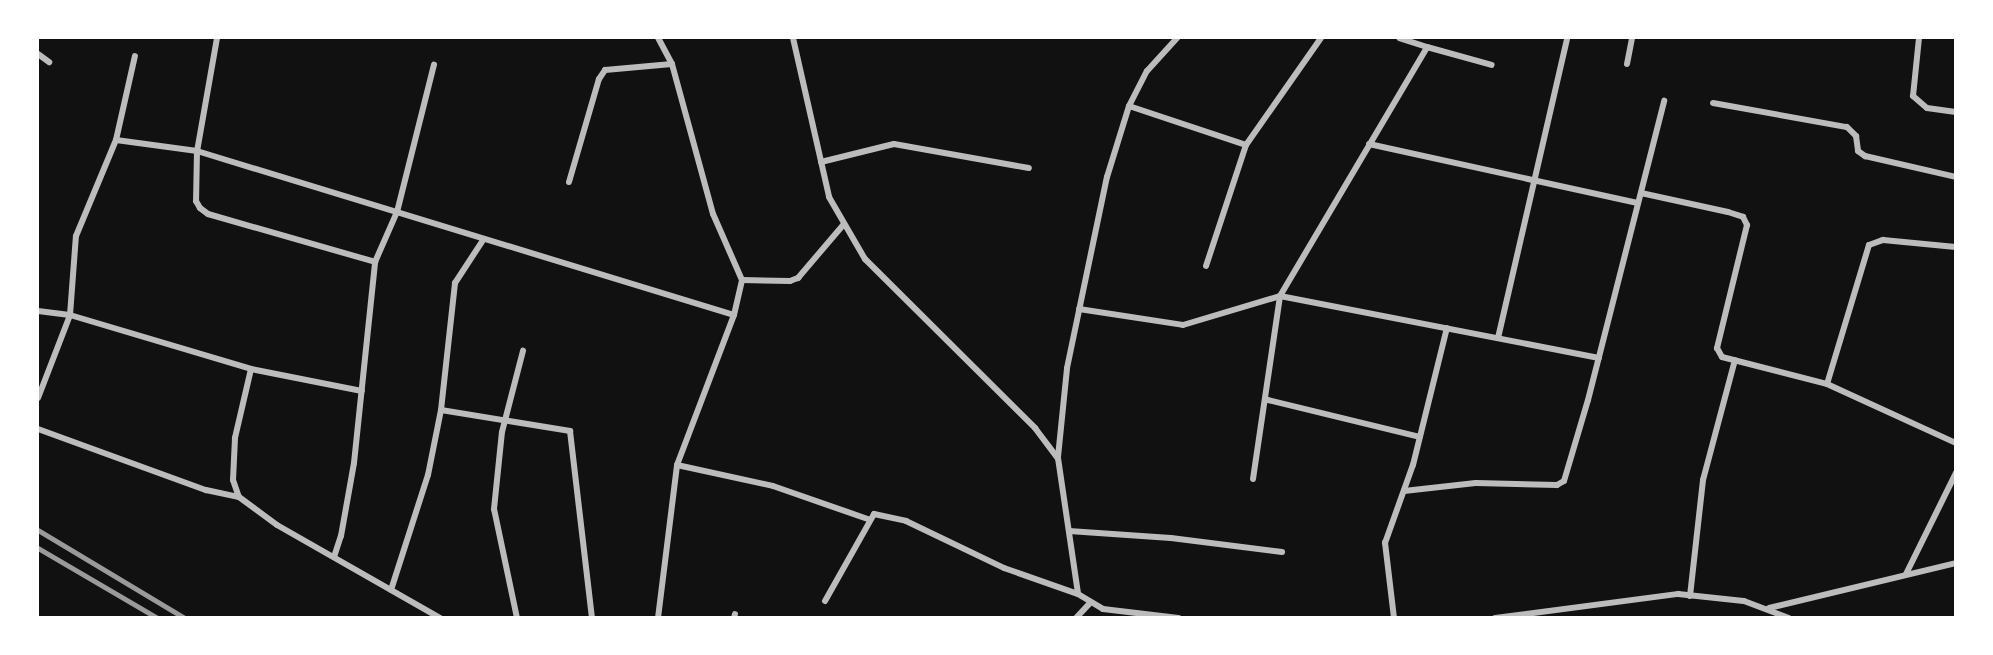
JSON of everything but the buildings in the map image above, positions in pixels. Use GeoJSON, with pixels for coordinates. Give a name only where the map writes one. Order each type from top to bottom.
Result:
{"type":"FeatureCollection","features":[{"type":"Feature","properties":{"kind":"street"},"geometry":{"type":"LineString","coordinates":[[217,38],[197,151],[196,201],[208,214],[375,262]]}},
{"type":"Feature","properties":{"kind":"street"},"geometry":{"type":"LineString","coordinates":[[658,38],[672,64],[713,214],[742,280],[735,315],[677,465],[658,618]]}},
{"type":"Feature","properties":{"kind":"street"},"geometry":{"type":"LineString","coordinates":[[793,38],[829,197],[865,259],[1035,428],[1058,458]]}},
{"type":"Feature","properties":{"kind":"street"},"geometry":{"type":"LineString","coordinates":[[1078,594],[1058,458],[1067,368],[1107,177],[1129,106],[1147,71],[1177,38]]}},
{"type":"Feature","properties":{"kind":"street"},"geometry":{"type":"LineString","coordinates":[[1206,266],[1246,145],[1321,38]]}},
{"type":"Feature","properties":{"kind":"street"},"geometry":{"type":"LineString","coordinates":[[1399,38],[1492,65]]}},
{"type":"Feature","properties":{"kind":"street"},"geometry":{"type":"LineString","coordinates":[[1498,338],[1567,38]]}},
{"type":"Feature","properties":{"kind":"street"},"geometry":{"type":"LineString","coordinates":[[1627,64],[1632,38]]}},
{"type":"Feature","properties":{"kind":"street"},"geometry":{"type":"LineString","coordinates":[[1919,38],[1913,96],[1927,108],[1956,112]]}},
{"type":"Feature","properties":{"kind":"street"},"geometry":{"type":"LineString","coordinates":[[1253,479],[1268,400],[1280,296],[1427,47]]}},
{"type":"Feature","properties":{"kind":"street"},"geometry":{"type":"LineString","coordinates":[[38,54],[49,62]]}},
{"type":"Feature","properties":{"kind":"street"},"geometry":{"type":"LineString","coordinates":[[38,398],[70,315],[76,236],[116,140],[135,56]]}},
{"type":"Feature","properties":{"kind":"street"},"geometry":{"type":"LineString","coordinates":[[569,182],[598,79],[605,70],[672,64]]}},
{"type":"Feature","properties":{"kind":"street"},"geometry":{"type":"LineString","coordinates":[[334,557],[349,495],[375,262],[397,212],[434,65]]}},
{"type":"Feature","properties":{"kind":"street"},"geometry":{"type":"LineString","coordinates":[[1404,491],[1476,483],[1561,484],[1599,358],[1664,101]]}},
{"type":"Feature","properties":{"kind":"street"},"geometry":{"type":"LineString","coordinates":[[1713,103],[1846,127],[1853,131],[1858,152],[1865,156],[1956,177]]}},
{"type":"Feature","properties":{"kind":"street"},"geometry":{"type":"LineString","coordinates":[[1129,106],[1246,145]]}},
{"type":"Feature","properties":{"kind":"street"},"geometry":{"type":"LineString","coordinates":[[116,140],[197,151],[735,315]]}},
{"type":"Feature","properties":{"kind":"street"},"geometry":{"type":"LineString","coordinates":[[821,162],[894,144],[1029,168]]}},
{"type":"Feature","properties":{"kind":"street"},"geometry":{"type":"LineString","coordinates":[[1370,144],[1638,203]]}},
{"type":"Feature","properties":{"kind":"street"},"geometry":{"type":"LineString","coordinates":[[1641,193],[1743,217],[1748,233],[1718,348],[1722,357],[1827,384],[1956,443]]}},
{"type":"Feature","properties":{"kind":"street"},"geometry":{"type":"LineString","coordinates":[[742,280],[790,281],[798,278],[844,224]]}},
{"type":"Feature","properties":{"kind":"street"},"geometry":{"type":"LineString","coordinates":[[391,590],[428,475],[441,410],[455,283],[483,240]]}},
{"type":"Feature","properties":{"kind":"street"},"geometry":{"type":"LineString","coordinates":[[1827,384],[1869,245],[1883,240],[1956,247]]}},
{"type":"Feature","properties":{"kind":"street"},"geometry":{"type":"LineString","coordinates":[[1079,309],[1183,325],[1280,296],[1599,358]]}},
{"type":"Feature","properties":{"kind":"street"},"geometry":{"type":"LineString","coordinates":[[38,311],[70,315],[251,369],[362,391]]}},
{"type":"Feature","properties":{"kind":"street"},"geometry":{"type":"LineString","coordinates":[[1394,618],[1385,543],[1420,437],[1447,328]]}},
{"type":"Feature","properties":{"kind":"street"},"geometry":{"type":"LineString","coordinates":[[517,618],[494,509],[505,421],[524,351]]}},
{"type":"Feature","properties":{"kind":"street"},"geometry":{"type":"LineString","coordinates":[[1690,596],[1703,480],[1735,360]]}},
{"type":"Feature","properties":{"kind":"street"},"geometry":{"type":"LineString","coordinates":[[239,497],[233,480],[235,438],[251,369]]}},
{"type":"Feature","properties":{"kind":"street"},"geometry":{"type":"LineString","coordinates":[[1268,400],[1420,437]]}},
{"type":"Feature","properties":{"kind":"street"},"geometry":{"type":"LineString","coordinates":[[441,410],[570,431],[592,618]]}},
{"type":"Feature","properties":{"kind":"street"},"geometry":{"type":"LineString","coordinates":[[38,429],[206,490],[239,497],[277,525],[440,618]]}},
{"type":"Feature","properties":{"kind":"street"},"geometry":{"type":"LineString","coordinates":[[677,465],[773,486],[868,519]]}},
{"type":"Feature","properties":{"kind":"street"},"geometry":{"type":"LineString","coordinates":[[1906,574],[1956,473]]}},
{"type":"Feature","properties":{"kind":"street"},"geometry":{"type":"LineString","coordinates":[[825,601],[868,519],[874,514],[886,514],[906,521],[1004,568],[1078,594],[1089,604],[1179,618]]}},
{"type":"Feature","properties":{"kind":"street"},"geometry":{"type":"LineString","coordinates":[[1069,531],[1171,538],[1282,552]]}},
{"type":"Feature","properties":{"kind":"street"},"geometry":{"type":"LineString","coordinates":[[1769,608],[1956,563]]}},
{"type":"Feature","properties":{"kind":"street"},"geometry":{"type":"LineString","coordinates":[[1495,618],[1690,596],[1769,608],[1789,618]]}},
{"type":"Feature","properties":{"kind":"street"},"geometry":{"type":"LineString","coordinates":[[1076,618],[1089,604]]}},
{"type":"Feature","properties":{"kind":"railway"},"geometry":{"type":"LineString","coordinates":[[38,530],[185,618]]}},
{"type":"Feature","properties":{"kind":"railway"},"geometry":{"type":"LineString","coordinates":[[38,548],[158,618]]}}]}
